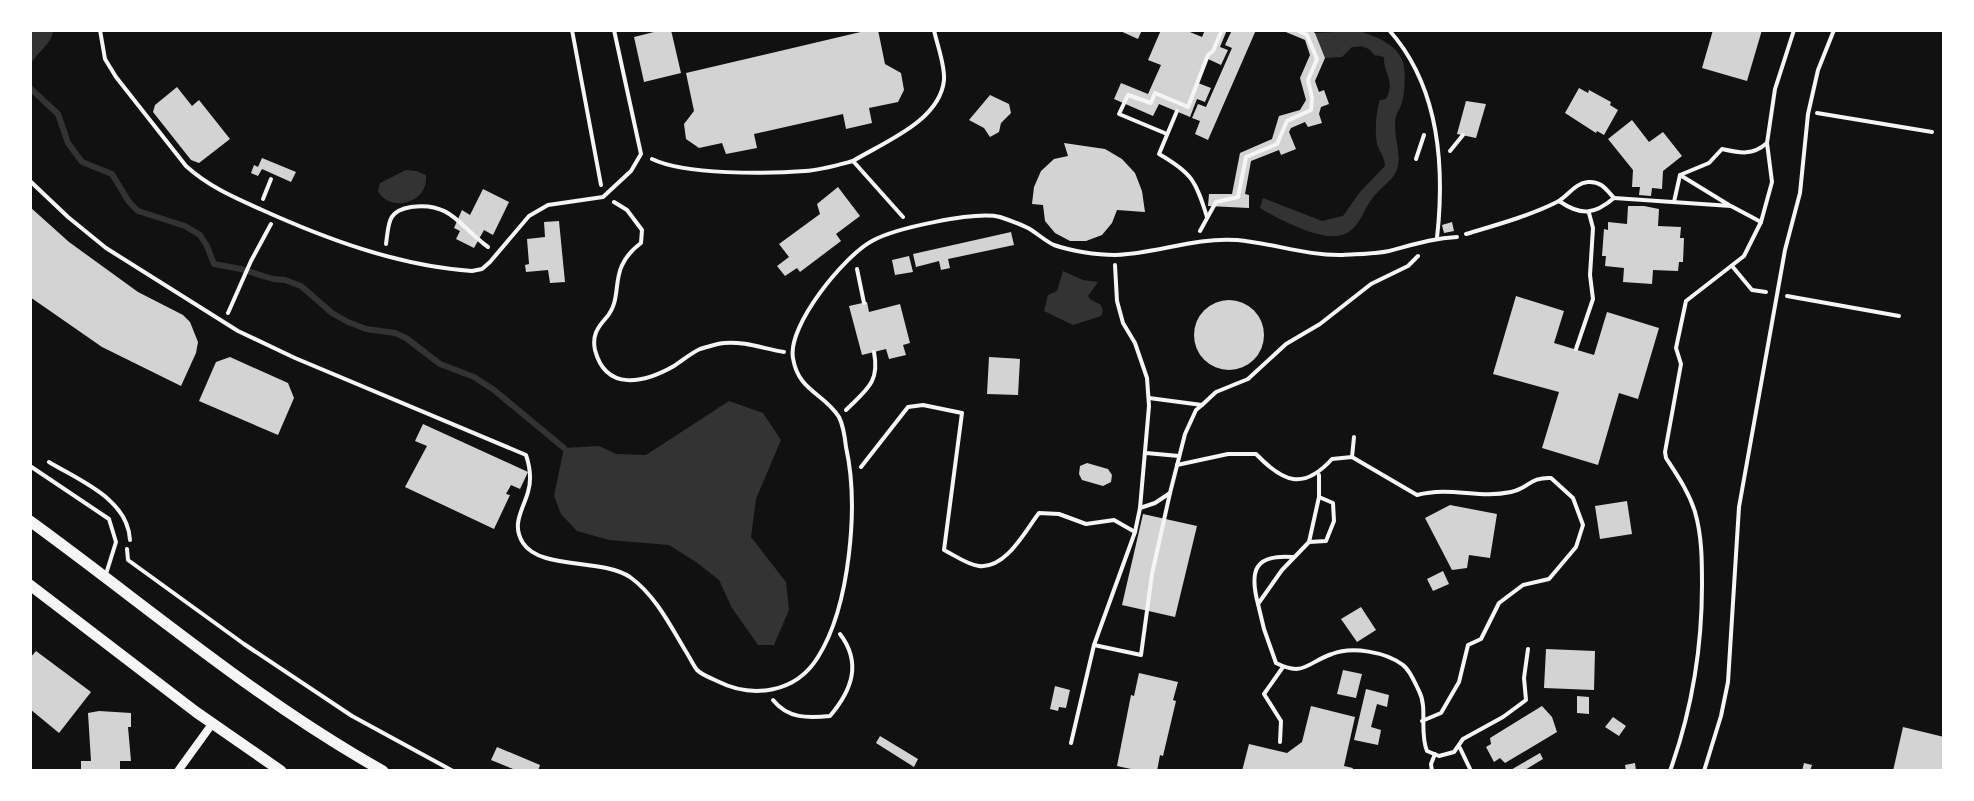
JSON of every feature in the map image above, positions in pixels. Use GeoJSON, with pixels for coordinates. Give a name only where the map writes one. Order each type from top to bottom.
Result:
{"type":"FeatureCollection","features":[{"type":"Feature","properties":{"kind":"street"},"geometry":{"type":"LineString","coordinates":[[30,521],[253,690],[383,771]]}},
{"type":"Feature","properties":{"kind":"street"},"geometry":{"type":"LineString","coordinates":[[30,585],[212,724],[281,771]]}},
{"type":"Feature","properties":{"kind":"street"},"geometry":{"type":"LineString","coordinates":[[178,771],[212,724]]}},
{"type":"Feature","properties":{"kind":"lane"},"geometry":{"type":"LineString","coordinates":[[100,30],[105,59],[116,77],[186,166],[215,188],[321,235],[385,255],[472,271],[482,269],[538,209],[603,197],[631,171],[641,154],[614,30]]}},
{"type":"Feature","properties":{"kind":"lane"},"geometry":{"type":"LineString","coordinates":[[1389,30],[1411,63],[1431,105],[1441,156],[1437,238]]}},
{"type":"Feature","properties":{"kind":"lane"},"geometry":{"type":"LineString","coordinates":[[1704,771],[1728,682],[1736,529],[1777,294],[1800,193],[1808,114],[1818,70],[1834,30]]}},
{"type":"Feature","properties":{"kind":"lane"},"geometry":{"type":"LineString","coordinates":[[30,181],[106,248],[225,322],[295,358],[526,455],[531,471],[528,492],[517,517],[520,539],[530,552],[553,559],[596,564],[629,576],[656,603],[699,672],[734,689],[766,692],[794,682],[817,659],[833,624],[850,543],[852,478],[839,417],[797,377],[791,353],[800,323],[823,290],[854,255],[872,241],[913,227],[965,217],[996,216],[1027,227],[1052,244],[1115,255],[1196,240],[1238,240],[1285,250],[1339,255],[1385,252],[1437,238],[1457,237]]}},
{"type":"Feature","properties":{"kind":"lane"},"geometry":{"type":"LineString","coordinates":[[30,466],[109,519],[116,542],[105,577]]}},
{"type":"Feature","properties":{"kind":"path"},"geometry":{"type":"LineString","coordinates":[[572,30],[603,197],[627,210],[642,230],[641,243],[629,252],[618,272],[609,314],[598,326],[594,343],[598,360],[606,374],[623,381],[647,378],[699,350],[726,343],[791,353]]}},
{"type":"Feature","properties":{"kind":"path"},"geometry":{"type":"LineString","coordinates":[[641,154],[664,165],[716,171],[807,171],[853,161],[920,120],[940,98],[944,77],[934,30]]}},
{"type":"Feature","properties":{"kind":"path"},"geometry":{"type":"LineString","coordinates":[[1167,134],[1119,114],[1128,95],[1151,103],[1155,93],[1188,107],[1203,66],[1222,30]]}},
{"type":"Feature","properties":{"kind":"path"},"geometry":{"type":"LineString","coordinates":[[1196,240],[1216,202],[1238,197],[1246,157],[1277,144],[1287,121],[1311,110],[1308,80],[1317,59],[1307,35],[1297,30]]}},
{"type":"Feature","properties":{"kind":"path"},"geometry":{"type":"LineString","coordinates":[[1670,771],[1692,700],[1702,622],[1701,549],[1695,510],[1665,452],[1681,364],[1676,348],[1688,297],[1744,256],[1761,222],[1772,182],[1767,143],[1775,89],[1794,30]]}},
{"type":"Feature","properties":{"kind":"path"},"geometry":{"type":"LineString","coordinates":[[1177,111],[1159,154],[1184,168],[1199,189],[1207,217]]}},
{"type":"Feature","properties":{"kind":"path"},"geometry":{"type":"LineString","coordinates":[[1808,114],[1820,113],[1932,132]]}},
{"type":"Feature","properties":{"kind":"path"},"geometry":{"type":"LineString","coordinates":[[1441,156],[1453,150],[1463,135]]}},
{"type":"Feature","properties":{"kind":"path"},"geometry":{"type":"LineString","coordinates":[[1680,175],[1709,163],[1722,149],[1744,154],[1757,151],[1767,143]]}},
{"type":"Feature","properties":{"kind":"path"},"geometry":{"type":"LineString","coordinates":[[853,161],[913,227]]}},
{"type":"Feature","properties":{"kind":"path"},"geometry":{"type":"LineString","coordinates":[[1674,202],[1680,175]]}},
{"type":"Feature","properties":{"kind":"path"},"geometry":{"type":"LineString","coordinates":[[1680,175],[1761,222]]}},
{"type":"Feature","properties":{"kind":"path"},"geometry":{"type":"LineString","coordinates":[[259,209],[271,179]]}},
{"type":"Feature","properties":{"kind":"path"},"geometry":{"type":"LineString","coordinates":[[1457,237],[1559,201],[1573,188],[1586,182],[1601,184],[1614,198],[1731,206]]}},
{"type":"Feature","properties":{"kind":"path"},"geometry":{"type":"LineString","coordinates":[[1559,201],[1574,211],[1589,213],[1602,209],[1614,198]]}},
{"type":"Feature","properties":{"kind":"path"},"geometry":{"type":"LineString","coordinates":[[385,255],[392,215],[398,209],[423,205],[444,209],[497,254]]}},
{"type":"Feature","properties":{"kind":"path"},"geometry":{"type":"LineString","coordinates":[[1576,349],[1593,299],[1590,275],[1593,228],[1589,213]]}},
{"type":"Feature","properties":{"kind":"path"},"geometry":{"type":"LineString","coordinates":[[225,322],[274,215]]}},
{"type":"Feature","properties":{"kind":"path"},"geometry":{"type":"LineString","coordinates":[[1094,645],[1141,655],[1152,574],[1170,493],[1185,434],[1196,410],[1216,392],[1248,379],[1286,344],[1320,324],[1371,284],[1408,266],[1437,238]]}},
{"type":"Feature","properties":{"kind":"path"},"geometry":{"type":"LineString","coordinates":[[854,255],[864,303]]}},
{"type":"Feature","properties":{"kind":"path"},"geometry":{"type":"LineString","coordinates":[[1071,743],[1094,645],[1135,532],[1145,453],[1149,398],[1147,378],[1117,301],[1115,255]]}},
{"type":"Feature","properties":{"kind":"path"},"geometry":{"type":"LineString","coordinates":[[1732,266],[1752,290],[1899,316]]}},
{"type":"Feature","properties":{"kind":"path"},"geometry":{"type":"LineString","coordinates":[[839,417],[870,386],[877,369],[874,352]]}},
{"type":"Feature","properties":{"kind":"path"},"geometry":{"type":"LineString","coordinates":[[1149,398],[1202,405]]}},
{"type":"Feature","properties":{"kind":"path"},"geometry":{"type":"LineString","coordinates":[[852,478],[908,407],[923,405],[962,413],[944,550],[978,566],[997,563],[1039,513],[1059,514],[1086,524],[1114,520],[1135,532]]}},
{"type":"Feature","properties":{"kind":"path"},"geometry":{"type":"LineString","coordinates":[[1352,457],[1354,437]]}},
{"type":"Feature","properties":{"kind":"path"},"geometry":{"type":"LineString","coordinates":[[1145,453],[1179,456]]}},
{"type":"Feature","properties":{"kind":"path"},"geometry":{"type":"LineString","coordinates":[[1177,465],[1228,454],[1256,454],[1274,473],[1296,480],[1319,474],[1332,459],[1352,457],[1417,495],[1437,490],[1481,495],[1515,492],[1536,477],[1551,478],[1573,498],[1583,525],[1576,547],[1549,579],[1523,585],[1499,603],[1481,639],[1468,645],[1459,682],[1441,713],[1422,721]]}},
{"type":"Feature","properties":{"kind":"path"},"geometry":{"type":"LineString","coordinates":[[42,457],[113,502],[129,523],[128,560],[139,569],[352,716],[453,771]]}},
{"type":"Feature","properties":{"kind":"path"},"geometry":{"type":"LineString","coordinates":[[1258,604],[1282,570],[1309,542],[1319,497],[1319,474]]}},
{"type":"Feature","properties":{"kind":"path"},"geometry":{"type":"LineString","coordinates":[[1140,508],[1170,493]]}},
{"type":"Feature","properties":{"kind":"path"},"geometry":{"type":"LineString","coordinates":[[1309,542],[1326,541],[1334,521],[1333,503],[1319,497]]}},
{"type":"Feature","properties":{"kind":"path"},"geometry":{"type":"LineString","coordinates":[[1294,557],[1277,556],[1264,560],[1254,571],[1253,584],[1276,663],[1290,670],[1305,668],[1333,653],[1380,654],[1405,666],[1422,695],[1423,742],[1427,751],[1439,756],[1454,752],[1463,739],[1526,700],[1524,678],[1528,649]]}},
{"type":"Feature","properties":{"kind":"path"},"geometry":{"type":"LineString","coordinates":[[766,692],[778,707],[801,718],[830,716],[845,698],[853,671],[851,648],[833,624]]}},
{"type":"Feature","properties":{"kind":"path"},"geometry":{"type":"LineString","coordinates":[[1280,742],[1281,721],[1264,694],[1283,667]]}},
{"type":"Feature","properties":{"kind":"path"},"geometry":{"type":"LineString","coordinates":[[1459,747],[1471,771]]}},
{"type":"Feature","properties":{"kind":"path"},"geometry":{"type":"LineString","coordinates":[[1432,771],[1435,754]]}},
{"type":"Feature","properties":{"kind":"shaded area"},"geometry":{"type":"Polygon","coordinates":[[[30,30],[53,30],[50,40],[30,66],[30,30]]]}},
{"type":"Feature","properties":{"kind":"shaded area"},"geometry":{"type":"Polygon","coordinates":[[[1359,31],[1391,46],[1403,62],[1403,96],[1395,122],[1398,166],[1352,230],[1338,236],[1327,236],[1303,229],[1260,208],[1263,198],[1322,221],[1343,216],[1360,192],[1385,166],[1376,130],[1380,100],[1386,99],[1390,87],[1384,57],[1374,55],[1367,48],[1352,47],[1342,57],[1325,58],[1315,33],[1359,31]]]}},
{"type":"Feature","properties":{"kind":"shaded area"},"geometry":{"type":"Polygon","coordinates":[[[406,170],[426,175],[421,193],[407,202],[391,202],[383,198],[378,191],[380,183],[406,170]]]}},
{"type":"Feature","properties":{"kind":"shaded area"},"geometry":{"type":"Polygon","coordinates":[[[1063,271],[1083,280],[1098,282],[1088,296],[1101,305],[1101,316],[1073,325],[1044,311],[1048,295],[1057,291],[1063,271]]]}},
{"type":"Feature","properties":{"kind":"shaded area"},"geometry":{"type":"Polygon","coordinates":[[[729,401],[763,413],[781,440],[756,499],[751,537],[786,582],[789,610],[774,645],[758,645],[732,608],[719,580],[696,562],[669,545],[609,540],[577,531],[561,514],[554,496],[564,448],[599,446],[616,454],[646,455],[729,401]]]}},
{"type":"Feature","properties":{"kind":"building"},"geometry":{"type":"Polygon","coordinates":[[[671,30],[681,73],[644,82],[634,37],[671,30]]]}},
{"type":"Feature","properties":{"kind":"building"},"geometry":{"type":"Polygon","coordinates":[[[878,30],[885,64],[901,73],[904,90],[898,102],[869,108],[872,123],[846,129],[843,114],[754,134],[757,148],[726,154],[722,143],[699,148],[686,139],[684,124],[694,111],[686,73],[878,30]]]}},
{"type":"Feature","properties":{"kind":"building"},"geometry":{"type":"Polygon","coordinates":[[[1118,30],[1142,30],[1138,39],[1118,30]]]}},
{"type":"Feature","properties":{"kind":"building"},"geometry":{"type":"Polygon","coordinates":[[[1161,30],[1185,30],[1202,37],[1205,30],[1227,30],[1220,47],[1228,50],[1221,65],[1208,59],[1198,83],[1211,88],[1205,102],[1197,99],[1190,117],[1159,104],[1153,116],[1114,99],[1121,83],[1148,94],[1161,65],[1148,60],[1161,30]]]}},
{"type":"Feature","properties":{"kind":"building"},"geometry":{"type":"Polygon","coordinates":[[[1232,30],[1256,30],[1208,140],[1195,134],[1200,121],[1192,118],[1198,104],[1206,107],[1232,48],[1225,45],[1232,30]]]}},
{"type":"Feature","properties":{"kind":"building"},"geometry":{"type":"Polygon","coordinates":[[[1281,30],[1311,30],[1315,33],[1325,58],[1315,81],[1319,92],[1324,90],[1329,104],[1321,107],[1319,114],[1322,123],[1308,127],[1305,122],[1291,128],[1289,132],[1296,149],[1281,155],[1279,150],[1251,161],[1245,194],[1249,195],[1249,208],[1208,206],[1209,194],[1232,194],[1240,153],[1272,139],[1279,116],[1300,110],[1306,100],[1300,78],[1310,55],[1305,40],[1281,30]]]}},
{"type":"Feature","properties":{"kind":"building"},"geometry":{"type":"Polygon","coordinates":[[[1713,30],[1762,30],[1747,81],[1702,68],[1713,30]]]}},
{"type":"Feature","properties":{"kind":"building"},"geometry":{"type":"Polygon","coordinates":[[[177,87],[192,106],[199,100],[230,139],[199,163],[191,160],[153,112],[155,105],[177,87]]]}},
{"type":"Feature","properties":{"kind":"building"},"geometry":{"type":"Polygon","coordinates":[[[1579,88],[1611,102],[1610,105],[1618,110],[1604,135],[1565,113],[1579,88]]]}},
{"type":"Feature","properties":{"kind":"building"},"geometry":{"type":"Polygon","coordinates":[[[990,95],[1009,104],[1011,113],[1001,123],[999,132],[990,137],[984,128],[969,120],[990,95]]]}},
{"type":"Feature","properties":{"kind":"building"},"geometry":{"type":"Polygon","coordinates":[[[1466,101],[1486,104],[1476,138],[1457,134],[1466,101]]]}},
{"type":"Feature","properties":{"kind":"building"},"geometry":{"type":"Polygon","coordinates":[[[1632,120],[1649,142],[1663,132],[1682,156],[1663,171],[1662,189],[1652,188],[1651,196],[1639,195],[1640,187],[1632,187],[1633,170],[1608,139],[1632,120]]]}},
{"type":"Feature","properties":{"kind":"building"},"geometry":{"type":"Polygon","coordinates":[[[1064,143],[1105,149],[1122,159],[1135,173],[1145,212],[1117,210],[1112,223],[1102,235],[1086,241],[1070,241],[1055,233],[1045,221],[1043,205],[1032,204],[1034,187],[1041,171],[1054,159],[1068,156],[1064,143]]]}},
{"type":"Feature","properties":{"kind":"building"},"geometry":{"type":"Polygon","coordinates":[[[262,158],[296,172],[291,182],[262,169],[258,176],[251,173],[262,158]]]}},
{"type":"Feature","properties":{"kind":"building"},"geometry":{"type":"Polygon","coordinates":[[[838,187],[860,216],[836,234],[841,241],[800,272],[797,268],[785,276],[777,266],[789,257],[779,244],[820,214],[817,204],[838,187]]]}},
{"type":"Feature","properties":{"kind":"building"},"geometry":{"type":"Polygon","coordinates":[[[483,189],[509,202],[493,235],[484,230],[474,248],[456,239],[460,231],[454,228],[462,210],[470,215],[483,189]]]}},
{"type":"Feature","properties":{"kind":"building"},"geometry":{"type":"Polygon","coordinates":[[[1628,206],[1659,209],[1658,226],[1681,227],[1683,262],[1679,262],[1678,271],[1653,270],[1652,284],[1623,282],[1624,268],[1605,266],[1606,256],[1602,256],[1604,229],[1608,230],[1608,222],[1627,224],[1628,206]]]}},
{"type":"Feature","properties":{"kind":"building"},"geometry":{"type":"Polygon","coordinates":[[[30,207],[69,242],[138,292],[183,315],[190,322],[198,342],[181,386],[102,347],[30,297],[30,207]]]}},
{"type":"Feature","properties":{"kind":"building"},"geometry":{"type":"Polygon","coordinates":[[[559,221],[565,282],[550,283],[548,270],[526,272],[525,265],[529,264],[527,239],[545,237],[544,222],[559,221]]]}},
{"type":"Feature","properties":{"kind":"building"},"geometry":{"type":"Polygon","coordinates":[[[1452,222],[1454,231],[1444,233],[1442,225],[1452,222]]]}},
{"type":"Feature","properties":{"kind":"building"},"geometry":{"type":"Polygon","coordinates":[[[1011,232],[1014,245],[948,259],[950,268],[941,270],[939,261],[916,267],[913,254],[1011,232]]]}},
{"type":"Feature","properties":{"kind":"building"},"geometry":{"type":"Polygon","coordinates":[[[909,256],[913,272],[895,275],[892,260],[909,256]]]}},
{"type":"Feature","properties":{"kind":"building"},"geometry":{"type":"Polygon","coordinates":[[[1516,296],[1564,311],[1554,343],[1594,355],[1607,312],[1659,328],[1638,399],[1619,393],[1598,465],[1542,448],[1559,392],[1493,374],[1516,296]]]}},
{"type":"Feature","properties":{"kind":"building"},"geometry":{"type":"Polygon","coordinates":[[[1229,300],[1254,310],[1264,335],[1254,360],[1229,370],[1204,360],[1194,335],[1204,310],[1229,300]]]}},
{"type":"Feature","properties":{"kind":"building"},"geometry":{"type":"Polygon","coordinates":[[[867,302],[869,312],[900,304],[910,343],[903,345],[906,355],[889,359],[886,349],[862,355],[849,306],[867,302]]]}},
{"type":"Feature","properties":{"kind":"building"},"geometry":{"type":"Polygon","coordinates":[[[230,357],[288,383],[294,398],[278,435],[199,401],[216,362],[230,357]]]}},
{"type":"Feature","properties":{"kind":"building"},"geometry":{"type":"Polygon","coordinates":[[[989,357],[1020,359],[1018,395],[987,394],[989,357]]]}},
{"type":"Feature","properties":{"kind":"building"},"geometry":{"type":"Polygon","coordinates":[[[423,424],[528,472],[520,489],[511,485],[506,494],[510,495],[494,529],[405,487],[427,446],[415,441],[423,424]]]}},
{"type":"Feature","properties":{"kind":"building"},"geometry":{"type":"Polygon","coordinates":[[[1087,463],[1108,469],[1112,475],[1111,482],[1103,486],[1082,480],[1080,466],[1087,463]]]}},
{"type":"Feature","properties":{"kind":"building"},"geometry":{"type":"Polygon","coordinates":[[[1627,501],[1632,534],[1600,539],[1595,506],[1627,501]]]}},
{"type":"Feature","properties":{"kind":"building"},"geometry":{"type":"Polygon","coordinates":[[[1450,505],[1497,514],[1490,558],[1469,555],[1467,568],[1452,570],[1425,518],[1450,505]]]}},
{"type":"Feature","properties":{"kind":"building"},"geometry":{"type":"Polygon","coordinates":[[[1143,514],[1197,526],[1175,617],[1122,605],[1143,514]]]}},
{"type":"Feature","properties":{"kind":"building"},"geometry":{"type":"Polygon","coordinates":[[[1443,571],[1449,584],[1433,591],[1427,579],[1443,571]]]}},
{"type":"Feature","properties":{"kind":"building"},"geometry":{"type":"Polygon","coordinates":[[[1361,607],[1376,630],[1357,642],[1341,619],[1361,607]]]}},
{"type":"Feature","properties":{"kind":"building"},"geometry":{"type":"Polygon","coordinates":[[[1546,649],[1595,651],[1594,690],[1544,688],[1546,649]]]}},
{"type":"Feature","properties":{"kind":"building"},"geometry":{"type":"Polygon","coordinates":[[[36,651],[91,692],[59,733],[30,709],[30,658],[36,651]]]}},
{"type":"Feature","properties":{"kind":"building"},"geometry":{"type":"Polygon","coordinates":[[[1343,670],[1362,674],[1356,698],[1337,694],[1343,670]]]}},
{"type":"Feature","properties":{"kind":"building"},"geometry":{"type":"Polygon","coordinates":[[[1139,673],[1178,682],[1173,700],[1176,701],[1157,771],[1117,766],[1131,695],[1134,696],[1139,673]]]}},
{"type":"Feature","properties":{"kind":"building"},"geometry":{"type":"Polygon","coordinates":[[[1055,686],[1070,690],[1066,708],[1059,707],[1058,711],[1050,709],[1055,686]]]}},
{"type":"Feature","properties":{"kind":"building"},"geometry":{"type":"Polygon","coordinates":[[[1366,689],[1389,695],[1387,707],[1377,704],[1371,727],[1381,730],[1378,745],[1354,740],[1366,689]]]}},
{"type":"Feature","properties":{"kind":"building"},"geometry":{"type":"Polygon","coordinates":[[[1577,696],[1589,697],[1589,714],[1577,713],[1577,696]]]}},
{"type":"Feature","properties":{"kind":"building"},"geometry":{"type":"Polygon","coordinates":[[[1311,706],[1355,717],[1344,766],[1353,768],[1352,771],[1242,771],[1249,744],[1287,753],[1302,742],[1311,706]]]}},
{"type":"Feature","properties":{"kind":"building"},"geometry":{"type":"Polygon","coordinates":[[[1542,706],[1552,717],[1557,732],[1505,763],[1500,758],[1494,762],[1486,747],[1491,744],[1490,738],[1542,706]]]}},
{"type":"Feature","properties":{"kind":"building"},"geometry":{"type":"Polygon","coordinates":[[[88,713],[131,713],[131,727],[128,727],[131,761],[120,761],[120,771],[81,771],[81,761],[91,761],[88,713]]]}},
{"type":"Feature","properties":{"kind":"building"},"geometry":{"type":"Polygon","coordinates":[[[1613,717],[1626,726],[1619,736],[1605,727],[1613,717]]]}},
{"type":"Feature","properties":{"kind":"building"},"geometry":{"type":"Polygon","coordinates":[[[1903,727],[1944,737],[1944,771],[1893,771],[1903,727]]]}},
{"type":"Feature","properties":{"kind":"building"},"geometry":{"type":"Polygon","coordinates":[[[880,736],[918,759],[914,767],[876,743],[880,736]]]}},
{"type":"Feature","properties":{"kind":"building"},"geometry":{"type":"Polygon","coordinates":[[[497,747],[540,765],[538,771],[518,771],[491,760],[497,747]]]}},
{"type":"Feature","properties":{"kind":"building"},"geometry":{"type":"Polygon","coordinates":[[[1540,753],[1543,759],[1523,771],[1509,771],[1540,753]]]}},
{"type":"Feature","properties":{"kind":"building"},"geometry":{"type":"Polygon","coordinates":[[[1635,763],[1636,771],[1626,771],[1625,765],[1635,763]]]}},
{"type":"Feature","properties":{"kind":"building"},"geometry":{"type":"Polygon","coordinates":[[[1804,763],[1812,765],[1810,771],[1802,771],[1804,763]]]}},
{"type":"Feature","properties":{"kind":"waterway"},"geometry":{"type":"LineString","coordinates":[[30,88],[58,114],[68,143],[82,162],[112,174],[138,211],[185,226],[200,235],[214,264],[301,286],[332,313],[348,322],[406,338],[440,364],[474,377],[494,390],[564,448]]}}]}
